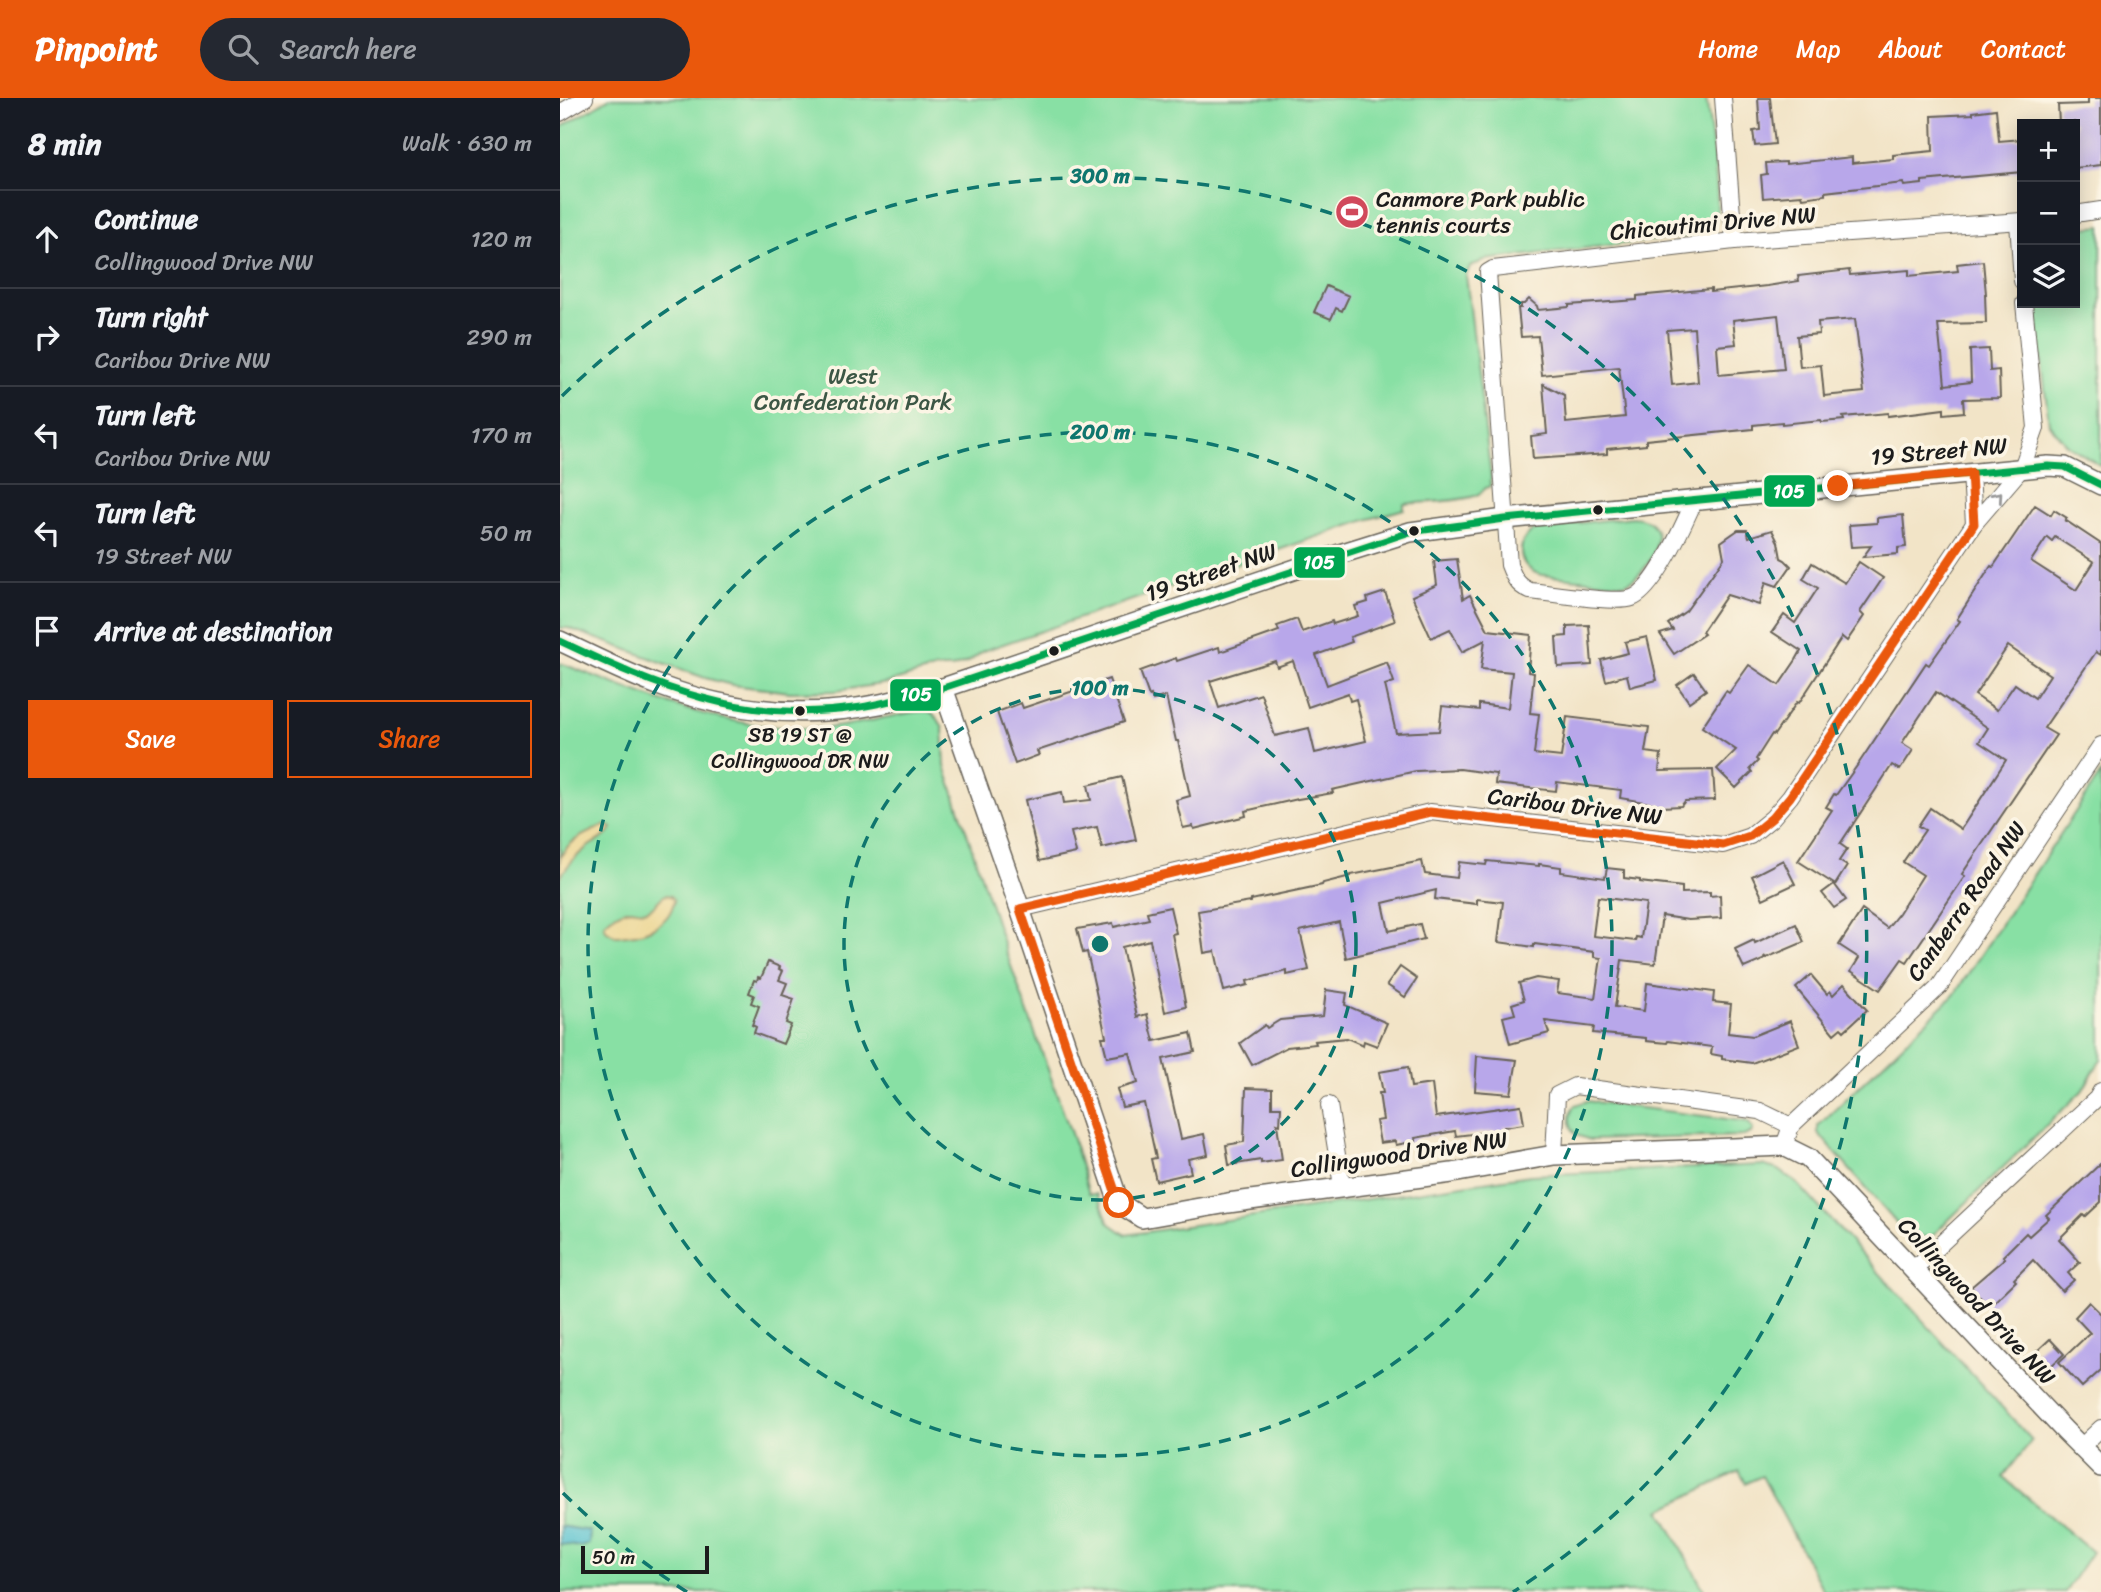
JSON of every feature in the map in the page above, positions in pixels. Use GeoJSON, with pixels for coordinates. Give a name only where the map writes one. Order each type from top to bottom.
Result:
{"type":"FeatureCollection","features":[{"type":"Feature","properties":{"kind":"street"},"geometry":{"type":"LineString","coordinates":[[560,113],[585,98]]}},
{"type":"Feature","properties":{"kind":"street"},"geometry":{"type":"LineString","coordinates":[[1723,98],[1734,242]]}},
{"type":"Feature","properties":{"kind":"street"},"geometry":{"type":"LineString","coordinates":[[2080,213],[2101,210]]}},
{"type":"Feature","properties":{"kind":"street","name":"Chicoutimi Drive NW"},"geometry":{"type":"LineString","coordinates":[[1505,519],[1489,272],[1734,242],[2017,221]]}},
{"type":"Feature","properties":{"kind":"street"},"geometry":{"type":"LineString","coordinates":[[2022,468],[2036,428],[2024,308]]}},
{"type":"Feature","properties":{"kind":"street","name":"19 Street NW"},"geometry":{"type":"LineString","coordinates":[[560,641],[657,685],[723,705],[793,713],[842,710],[881,704],[943,688],[1399,536],[1450,525],[2048,466],[2065,467],[2101,485]]}},
{"type":"Feature","properties":{"kind":"street","name":"Caribou Drive NW"},"geometry":{"type":"LineString","coordinates":[[1020,909],[1430,812],[1723,845],[1750,836],[1772,818],[1790,797],[1974,524],[2022,468]]}},
{"type":"Feature","properties":{"kind":"street"},"geometry":{"type":"LineString","coordinates":[[1971,473],[1974,524]]}},
{"type":"Feature","properties":{"kind":"street"},"geometry":{"type":"LineString","coordinates":[[1505,519],[1509,565],[1520,586],[1530,591],[1615,600],[1631,598],[1641,593],[1650,583],[1682,529],[1695,499]]}},
{"type":"Feature","properties":{"kind":"street","name":"Collingwood Drive NW"},"geometry":{"type":"LineString","coordinates":[[943,688],[1119,1203],[1142,1218],[1554,1156],[1784,1146],[1808,1158],[2101,1466]]}},
{"type":"Feature","properties":{"kind":"street","name":"Canberra Road NW"},"geometry":{"type":"LineString","coordinates":[[1784,1146],[1791,1126],[1938,987],[2101,745]]}},
{"type":"Feature","properties":{"kind":"street"},"geometry":{"type":"LineString","coordinates":[[1554,1156],[1557,1095],[1575,1086],[1760,1111],[1791,1126]]}},
{"type":"Feature","properties":{"kind":"street"},"geometry":{"type":"LineString","coordinates":[[1914,1269],[2097,1098],[2101,1091]]}},
{"type":"Feature","properties":{"kind":"street"},"geometry":{"type":"LineString","coordinates":[[1329,1105],[1342,1186]]}},
{"type":"Feature","properties":{"kind":"street"},"geometry":{"type":"LineString","coordinates":[[2081,1447],[2101,1428]]}},
{"type":"Feature","properties":{"kind":"green space","name":"West Confederation Park"},"geometry":{"type":"Polygon","coordinates":[[[610,98],[1706,98],[1715,164],[1717,215],[1715,224],[1705,233],[1484,260],[1470,267],[1466,275],[1491,477],[1490,486],[1477,495],[1404,504],[1404,509],[983,651],[970,661],[952,668],[937,668],[887,683],[836,691],[790,692],[732,685],[705,678],[568,628],[560,628],[560,128],[610,98]]]}},
{"type":"Feature","properties":{"kind":"green space"},"geometry":{"type":"Polygon","coordinates":[[[2101,226],[2101,466],[2066,444],[2049,424],[2036,308],[2080,308],[2080,228],[2101,226]]]}},
{"type":"Feature","properties":{"kind":"green space"},"geometry":{"type":"Polygon","coordinates":[[[1632,517],[1646,520],[1654,527],[1657,536],[1656,548],[1643,570],[1624,584],[1542,575],[1533,572],[1523,560],[1521,553],[1524,539],[1537,528],[1632,517]]]}},
{"type":"Feature","properties":{"kind":"green space"},"geometry":{"type":"Polygon","coordinates":[[[560,663],[689,710],[755,725],[824,728],[925,711],[938,719],[943,728],[945,766],[1006,952],[1073,1139],[1089,1194],[1097,1194],[1109,1223],[1126,1235],[1531,1175],[1762,1165],[1779,1170],[1797,1183],[2032,1440],[2003,1477],[2092,1552],[2065,1592],[1824,1592],[1762,1476],[1746,1483],[1739,1471],[1660,1510],[1705,1592],[560,1592],[560,663]]]}},
{"type":"Feature","properties":{"kind":"green space"},"geometry":{"type":"Polygon","coordinates":[[[2101,773],[2101,1059],[2082,1091],[1930,1238],[1904,1232],[1818,1133],[1818,1126],[1954,995],[2101,773]]]}},
{"type":"Feature","properties":{"kind":"green space"},"geometry":{"type":"Polygon","coordinates":[[[1587,1101],[1743,1121],[1748,1122],[1753,1129],[1744,1136],[1590,1140],[1576,1135],[1570,1120],[1575,1105],[1587,1101]]]}},
{"type":"Feature","properties":{"kind":"sand"},"geometry":{"type":"Polygon","coordinates":[[[606,825],[612,828],[605,837],[581,853],[560,877],[560,859],[567,847],[606,825]]]}},
{"type":"Feature","properties":{"kind":"sand"},"geometry":{"type":"Polygon","coordinates":[[[665,895],[674,900],[672,908],[669,915],[657,925],[642,932],[619,936],[606,930],[604,924],[616,914],[630,909],[650,909],[665,895]]]}},
{"type":"Feature","properties":{"kind":"water"},"geometry":{"type":"Polygon","coordinates":[[[560,1526],[590,1531],[589,1544],[581,1547],[560,1544],[560,1526]]]}},
{"type":"Feature","properties":{"kind":"building"},"geometry":{"type":"Polygon","coordinates":[[[1758,98],[1770,98],[1775,144],[1755,146],[1753,131],[1760,130],[1758,98]]]}},
{"type":"Feature","properties":{"kind":"building"},"geometry":{"type":"Polygon","coordinates":[[[2088,98],[2101,98],[2101,165],[2080,167],[2080,119],[2059,119],[2058,105],[2088,104],[2088,98]]]}},
{"type":"Feature","properties":{"kind":"building"},"geometry":{"type":"Polygon","coordinates":[[[1996,109],[1999,141],[2017,139],[2017,172],[1825,192],[1825,195],[1803,198],[1802,195],[1763,198],[1761,175],[1767,174],[1766,163],[1786,164],[1852,157],[1852,163],[1933,151],[1932,116],[1996,109]]]}},
{"type":"Feature","properties":{"kind":"building"},"geometry":{"type":"Polygon","coordinates":[[[1983,261],[1986,323],[1938,324],[1945,385],[1971,382],[1970,350],[1989,349],[1990,371],[1999,370],[2000,398],[1963,399],[1964,412],[1944,414],[1944,409],[1888,416],[1888,413],[1843,417],[1844,420],[1822,422],[1753,425],[1753,429],[1646,440],[1646,445],[1607,449],[1607,454],[1533,459],[1531,436],[1547,434],[1543,384],[1564,395],[1566,423],[1625,417],[1619,367],[1542,375],[1538,336],[1521,337],[1518,308],[1529,299],[1538,310],[1637,300],[1637,296],[1767,286],[1799,281],[1798,276],[1849,270],[1850,275],[1909,270],[1909,276],[1958,271],[1957,264],[1983,261]],[[1778,315],[1733,320],[1736,344],[1717,346],[1719,375],[1784,369],[1778,315]],[[1855,319],[1818,322],[1819,334],[1797,336],[1800,367],[1821,365],[1824,396],[1864,392],[1855,319]],[[1694,328],[1667,330],[1672,385],[1698,382],[1694,328]]]}},
{"type":"Feature","properties":{"kind":"building"},"geometry":{"type":"Polygon","coordinates":[[[1326,286],[1349,296],[1342,311],[1336,308],[1331,319],[1314,312],[1326,286]]]}},
{"type":"Feature","properties":{"kind":"building"},"geometry":{"type":"Polygon","coordinates":[[[2035,505],[2051,515],[2054,510],[2101,544],[2101,655],[2096,652],[2044,728],[2056,735],[1962,874],[1965,876],[1907,962],[1902,959],[1880,990],[1851,971],[1859,958],[1839,945],[1862,910],[1887,928],[1899,913],[1923,875],[1903,862],[1925,830],[1918,826],[1930,808],[1961,829],[2006,760],[1979,742],[1988,728],[1936,692],[1902,743],[1913,750],[1900,770],[1892,765],[1840,844],[1847,849],[1839,861],[1847,866],[1835,885],[1846,900],[1834,908],[1822,893],[1834,884],[1798,861],[1832,810],[1826,807],[1834,794],[1836,795],[1859,763],[1926,663],[1929,665],[1960,621],[1957,619],[1991,566],[1993,567],[2035,505]],[[2047,537],[2031,561],[2076,590],[2094,562],[2055,537],[2052,541],[2047,537]],[[2008,646],[1975,695],[1997,710],[2015,684],[2035,698],[2050,675],[2008,646]]]}},
{"type":"Feature","properties":{"kind":"building"},"geometry":{"type":"Polygon","coordinates":[[[1903,515],[1906,547],[1898,548],[1898,554],[1863,557],[1871,546],[1851,547],[1849,525],[1877,523],[1877,518],[1903,515]]]}},
{"type":"Feature","properties":{"kind":"building"},"geometry":{"type":"Polygon","coordinates":[[[1738,530],[1747,530],[1749,537],[1772,530],[1781,558],[1791,566],[1777,586],[1766,582],[1759,605],[1727,595],[1702,632],[1704,634],[1674,654],[1660,634],[1673,630],[1668,624],[1686,611],[1724,558],[1721,542],[1738,530]]]}},
{"type":"Feature","properties":{"kind":"building"},"geometry":{"type":"Polygon","coordinates":[[[1457,559],[1463,599],[1470,595],[1488,630],[1531,635],[1528,672],[1534,673],[1530,713],[1539,714],[1534,754],[1561,757],[1567,717],[1649,727],[1645,752],[1661,754],[1659,771],[1713,770],[1715,800],[1685,801],[1681,806],[1662,807],[1620,798],[1621,790],[1557,782],[1556,791],[1495,784],[1496,774],[1460,769],[1416,771],[1332,790],[1333,793],[1245,811],[1246,816],[1194,829],[1193,826],[1183,828],[1176,800],[1190,796],[1166,696],[1153,700],[1140,671],[1219,647],[1220,652],[1279,631],[1277,626],[1297,619],[1302,632],[1332,621],[1333,624],[1358,616],[1355,606],[1368,602],[1367,598],[1385,592],[1395,621],[1350,637],[1352,642],[1316,655],[1327,685],[1387,662],[1394,682],[1385,685],[1396,733],[1439,731],[1442,706],[1479,710],[1479,704],[1508,708],[1512,672],[1481,669],[1485,640],[1462,652],[1450,629],[1431,638],[1412,596],[1437,585],[1434,561],[1457,559]],[[1275,661],[1210,681],[1219,708],[1261,694],[1275,736],[1309,728],[1315,753],[1366,741],[1356,699],[1350,701],[1348,693],[1308,707],[1293,661],[1277,667],[1275,661]]]}},
{"type":"Feature","properties":{"kind":"building"},"geometry":{"type":"Polygon","coordinates":[[[1859,562],[1883,578],[1860,612],[1864,616],[1847,641],[1842,637],[1799,703],[1797,702],[1774,735],[1772,734],[1756,759],[1758,761],[1750,769],[1752,772],[1736,788],[1717,769],[1736,750],[1702,727],[1726,691],[1729,693],[1749,665],[1779,685],[1796,660],[1801,651],[1772,632],[1784,615],[1795,623],[1818,588],[1803,579],[1812,563],[1845,583],[1859,562]]]}},
{"type":"Feature","properties":{"kind":"building"},"geometry":{"type":"Polygon","coordinates":[[[1589,625],[1592,665],[1558,667],[1556,637],[1567,636],[1567,626],[1589,625]]]}},
{"type":"Feature","properties":{"kind":"building"},"geometry":{"type":"Polygon","coordinates":[[[1647,637],[1657,680],[1630,687],[1627,675],[1606,681],[1601,660],[1628,653],[1625,642],[1647,637]]]}},
{"type":"Feature","properties":{"kind":"building"},"geometry":{"type":"Polygon","coordinates":[[[1694,673],[1706,690],[1689,702],[1677,685],[1694,673]]]}},
{"type":"Feature","properties":{"kind":"building"},"geometry":{"type":"Polygon","coordinates":[[[1109,679],[1124,722],[1037,751],[1039,755],[1015,764],[997,712],[1021,703],[1023,708],[1109,679]]]}},
{"type":"Feature","properties":{"kind":"building"},"geometry":{"type":"Polygon","coordinates":[[[1122,777],[1136,840],[1102,848],[1097,827],[1071,832],[1076,853],[1039,861],[1025,800],[1062,792],[1064,803],[1091,800],[1088,785],[1122,777]]]}},
{"type":"Feature","properties":{"kind":"building"},"geometry":{"type":"Polygon","coordinates":[[[1783,860],[1795,884],[1763,899],[1752,876],[1783,860]]]}},
{"type":"Feature","properties":{"kind":"building"},"geometry":{"type":"Polygon","coordinates":[[[1422,861],[1425,874],[1457,878],[1459,862],[1486,865],[1487,861],[1561,867],[1561,872],[1605,878],[1607,868],[1624,870],[1624,878],[1682,887],[1682,893],[1710,892],[1710,896],[1720,895],[1721,918],[1688,920],[1662,916],[1655,964],[1622,960],[1615,1007],[1644,1011],[1647,983],[1714,992],[1713,1002],[1731,1004],[1728,1033],[1753,1036],[1790,1021],[1799,1045],[1752,1063],[1722,1059],[1722,1056],[1711,1054],[1712,1047],[1593,1033],[1594,1027],[1545,1021],[1549,1033],[1510,1044],[1503,1017],[1515,1014],[1512,1004],[1524,1000],[1519,983],[1536,978],[1559,981],[1557,993],[1595,998],[1601,958],[1594,957],[1594,952],[1498,942],[1503,902],[1477,899],[1477,904],[1435,899],[1436,890],[1383,903],[1389,931],[1420,924],[1424,939],[1346,958],[1339,922],[1300,931],[1309,970],[1287,975],[1287,971],[1247,981],[1248,985],[1224,991],[1215,951],[1204,953],[1198,911],[1251,902],[1351,875],[1422,861]],[[1598,897],[1593,936],[1635,941],[1636,937],[1641,938],[1646,903],[1598,897]]]}},
{"type":"Feature","properties":{"kind":"building"},"geometry":{"type":"Polygon","coordinates":[[[1170,907],[1176,933],[1172,934],[1186,1007],[1165,1012],[1150,940],[1122,947],[1137,1017],[1147,1014],[1154,1041],[1191,1033],[1195,1052],[1163,1059],[1181,1139],[1204,1134],[1208,1155],[1188,1159],[1191,1173],[1156,1181],[1151,1159],[1156,1158],[1144,1103],[1122,1107],[1117,1089],[1138,1083],[1130,1053],[1107,1057],[1102,1037],[1106,1037],[1087,952],[1083,953],[1077,929],[1113,923],[1114,927],[1149,919],[1147,912],[1170,907]]]}},
{"type":"Feature","properties":{"kind":"building"},"geometry":{"type":"Polygon","coordinates":[[[1796,924],[1804,942],[1766,958],[1764,956],[1763,960],[1744,968],[1735,949],[1796,924]]]}},
{"type":"Feature","properties":{"kind":"building"},"geometry":{"type":"Polygon","coordinates":[[[768,962],[783,971],[779,980],[787,983],[782,995],[794,999],[786,1023],[791,1025],[783,1044],[754,1033],[756,1027],[752,1025],[759,1006],[751,1003],[754,995],[749,993],[754,980],[761,978],[768,962]]]}},
{"type":"Feature","properties":{"kind":"building"},"geometry":{"type":"Polygon","coordinates":[[[1400,967],[1417,979],[1405,997],[1387,985],[1400,967]]]}},
{"type":"Feature","properties":{"kind":"building"},"geometry":{"type":"Polygon","coordinates":[[[1811,975],[1827,994],[1830,991],[1833,995],[1844,984],[1867,1010],[1844,1031],[1841,1028],[1834,1034],[1796,988],[1811,975]]]}},
{"type":"Feature","properties":{"kind":"building"},"geometry":{"type":"Polygon","coordinates":[[[1326,990],[1347,993],[1345,1005],[1387,1023],[1377,1046],[1364,1041],[1363,1045],[1347,1038],[1315,1041],[1316,1044],[1287,1047],[1252,1065],[1240,1043],[1265,1025],[1267,1028],[1280,1020],[1323,1016],[1326,990]]]}},
{"type":"Feature","properties":{"kind":"building"},"geometry":{"type":"Polygon","coordinates":[[[1477,1056],[1517,1060],[1511,1094],[1475,1091],[1477,1056]]]}},
{"type":"Feature","properties":{"kind":"building"},"geometry":{"type":"Polygon","coordinates":[[[1408,1067],[1411,1087],[1432,1084],[1436,1117],[1521,1105],[1524,1124],[1504,1127],[1504,1130],[1456,1136],[1455,1131],[1415,1138],[1416,1141],[1396,1145],[1395,1141],[1380,1143],[1376,1121],[1383,1120],[1379,1093],[1383,1093],[1379,1072],[1408,1067]]]}},
{"type":"Feature","properties":{"kind":"building"},"geometry":{"type":"Polygon","coordinates":[[[1246,1088],[1272,1089],[1272,1107],[1281,1107],[1280,1125],[1277,1124],[1282,1160],[1229,1165],[1226,1145],[1244,1142],[1246,1088]]]}},
{"type":"Feature","properties":{"kind":"building"},"geometry":{"type":"Polygon","coordinates":[[[2101,1163],[2101,1202],[2085,1217],[2083,1215],[2059,1239],[2080,1262],[2068,1273],[2074,1280],[2062,1291],[2033,1260],[1989,1307],[1971,1287],[2005,1258],[2003,1256],[2026,1233],[2029,1236],[2049,1218],[2046,1215],[2101,1163]]]}},
{"type":"Feature","properties":{"kind":"building"},"geometry":{"type":"Polygon","coordinates":[[[2089,1302],[2101,1314],[2101,1370],[2082,1387],[2059,1362],[2090,1333],[2075,1317],[2089,1302]]]}},
{"type":"Feature","properties":{"kind":"building"},"geometry":{"type":"Polygon","coordinates":[[[2050,1339],[2064,1354],[2050,1367],[2036,1352],[2050,1339]]]}},
{"type":"Feature","properties":{"kind":"transit line","name":"105"},"geometry":{"type":"LineString","coordinates":[[560,641],[631,673],[702,698],[775,711],[813,712],[854,708],[943,688],[1410,532],[1505,519],[2048,466],[2065,467],[2101,485]]}},
{"type":"Feature","properties":{"kind":"place","name":"Canmore Park public tennis courts"},"geometry":{"type":"Point","coordinates":[1352,212]}},
{"type":"Feature","properties":{"kind":"place","name":"SB 19 ST @ Collingwood DR NW"},"geometry":{"type":"Point","coordinates":[800,711]}},
{"type":"Feature","properties":{"kind":"route"},"geometry":{"type":"LineString","coordinates":[[1119,1203],[1020,909],[1430,812],[1723,845],[1750,836],[1772,818],[1790,797],[1974,524],[1971,473],[1838,486]]}}]}
